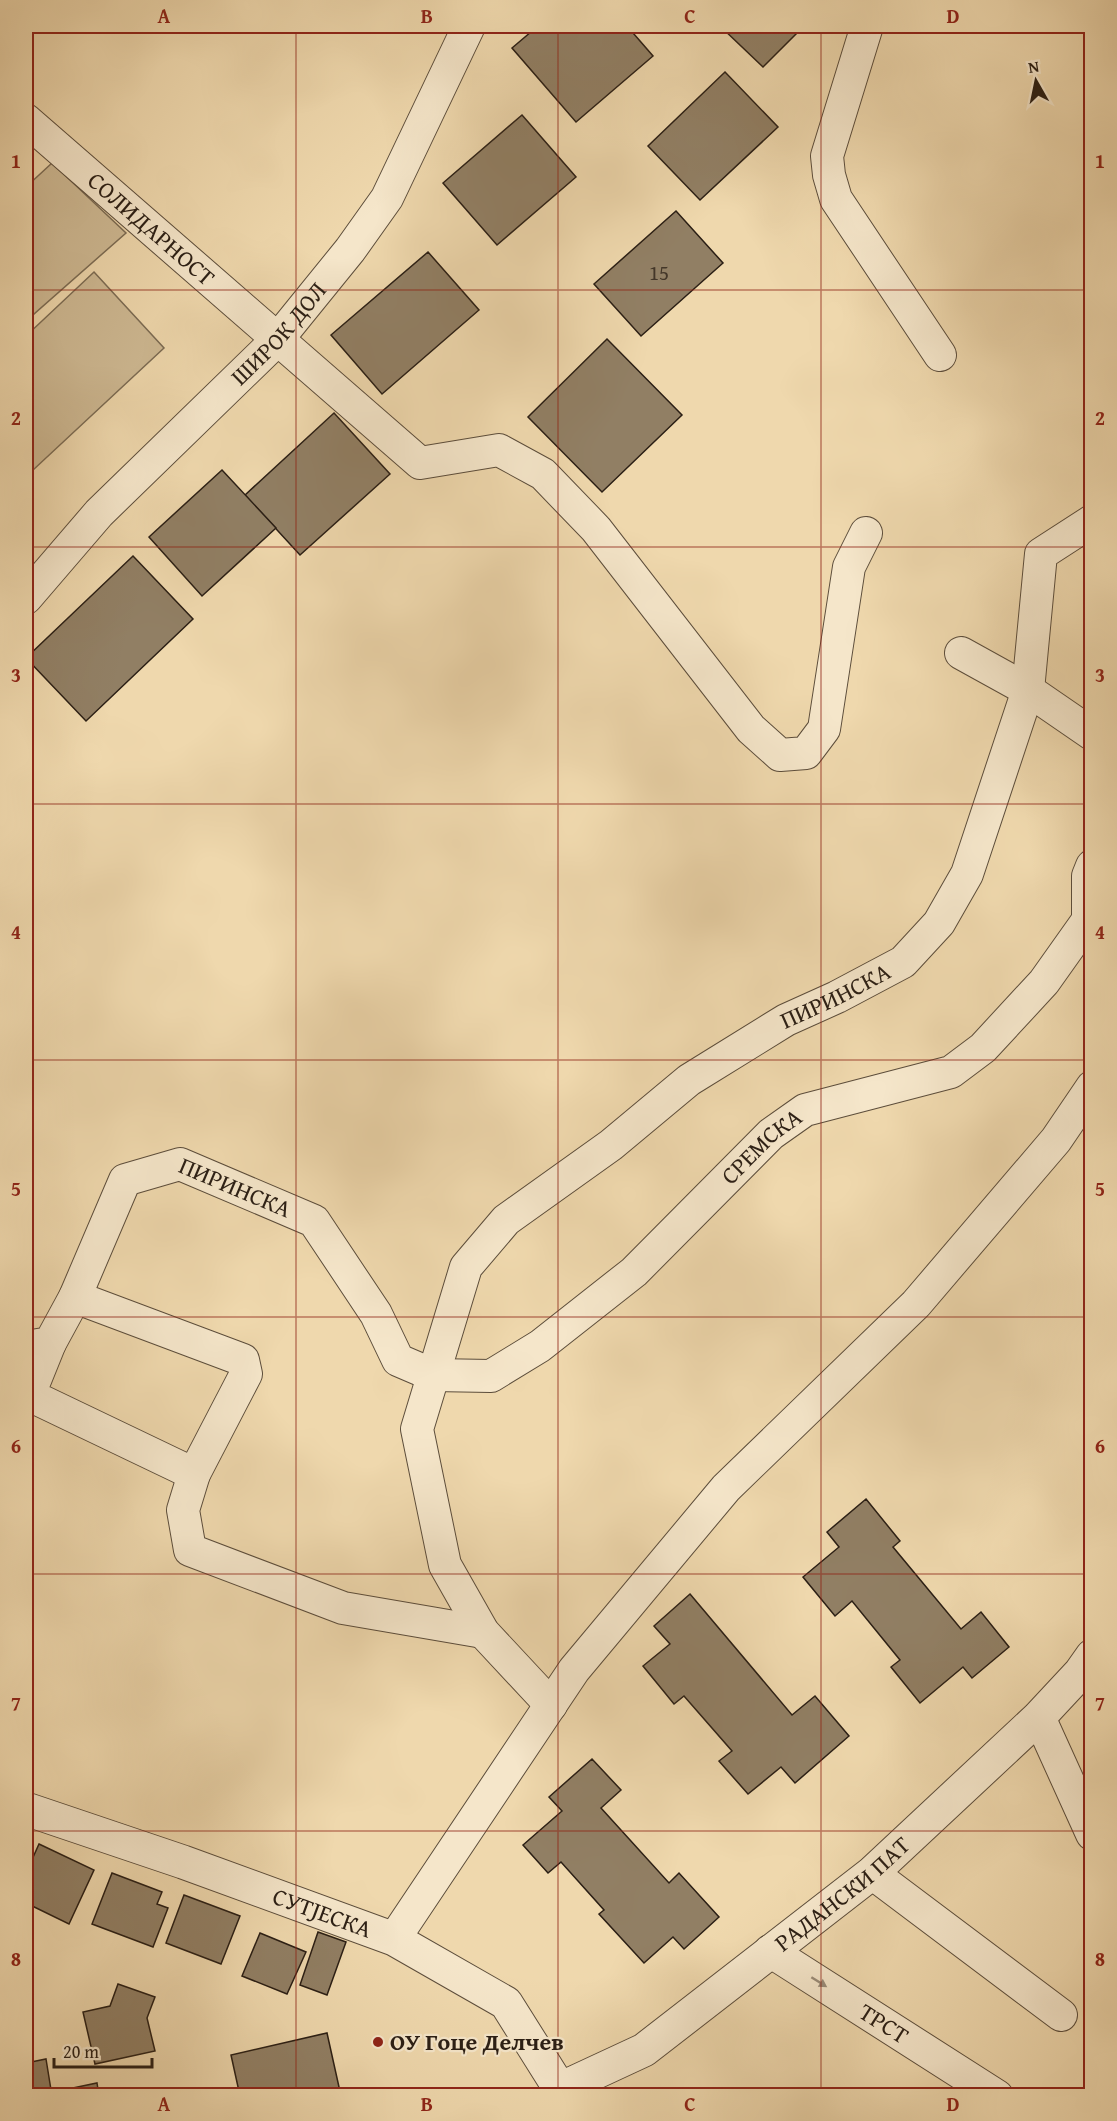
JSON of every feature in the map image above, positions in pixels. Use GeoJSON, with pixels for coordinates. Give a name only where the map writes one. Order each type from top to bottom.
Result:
{"type":"FeatureCollection","features":[{"type":"Feature","properties":{"kind":"street","name":"ШИРОК ДОЛ"},"geometry":{"type":"LineString","coordinates":[[26,598],[99,513],[277,340],[350,250],[387,198],[469,26]]}},
{"type":"Feature","properties":{"kind":"street"},"geometry":{"type":"LineString","coordinates":[[867,26],[827,156],[829,175],[836,199],[940,354]]}},
{"type":"Feature","properties":{"kind":"street","name":"СОЛИДАРНОСТ"},"geometry":{"type":"LineString","coordinates":[[26,120],[420,463],[499,450],[543,474],[596,530],[751,729],[780,755],[806,753],[824,729],[849,567],[866,533]]}},
{"type":"Feature","properties":{"kind":"street","name":"ПИРИНСКА"},"geometry":{"type":"LineString","coordinates":[[551,1705],[483,1632],[445,1565],[417,1429],[466,1268],[506,1220],[611,1145],[689,1080],[786,1020],[837,997],[903,962],[939,923],[967,874],[1029,690],[1041,554],[1092,521]]}},
{"type":"Feature","properties":{"kind":"street"},"geometry":{"type":"LineString","coordinates":[[961,653],[1029,690],[1092,734]]}},
{"type":"Feature","properties":{"kind":"street"},"geometry":{"type":"LineString","coordinates":[[1090,921],[1088,876],[1092,867]]}},
{"type":"Feature","properties":{"kind":"street","name":"СРЕМСКА"},"geometry":{"type":"LineString","coordinates":[[433,1376],[491,1376],[540,1347],[634,1272],[771,1134],[806,1110],[951,1072],[983,1048],[1044,982],[1090,921]]}},
{"type":"Feature","properties":{"kind":"street"},"geometry":{"type":"LineString","coordinates":[[394,1939],[574,1670],[726,1488],[916,1304],[1056,1140],[1092,1087]]}},
{"type":"Feature","properties":{"kind":"street","name":"ПИРИНСКА"},"geometry":{"type":"LineString","coordinates":[[194,1474],[28,1395],[38,1345],[75,1298],[125,1180],[180,1164],[314,1221],[376,1314],[398,1360],[433,1376]]}},
{"type":"Feature","properties":{"kind":"street"},"geometry":{"type":"LineString","coordinates":[[75,1298],[243,1360],[246,1374],[194,1474],[183,1510],[190,1550],[343,1608],[483,1632]]}},
{"type":"Feature","properties":{"kind":"street","name":"РАДАНСКИ ПАТ"},"geometry":{"type":"LineString","coordinates":[[560,2092],[644,2050],[872,1873],[1039,1717],[1080,1674],[1092,1656]]}},
{"type":"Feature","properties":{"kind":"street"},"geometry":{"type":"LineString","coordinates":[[1039,1717],[1092,1834]]}},
{"type":"Feature","properties":{"kind":"street","name":"СУТЈЕСКА"},"geometry":{"type":"LineString","coordinates":[[26,1809],[183,1862],[394,1939],[506,2003],[560,2092]]}},
{"type":"Feature","properties":{"kind":"street"},"geometry":{"type":"LineString","coordinates":[[872,1873],[1061,2015]]}},
{"type":"Feature","properties":{"kind":"street","name":"ТРСТ"},"geometry":{"type":"LineString","coordinates":[[770,1951],[997,2096]]}},
{"type":"Feature","properties":{"kind":"shaded area"},"geometry":{"type":"Polygon","coordinates":[[[52,163],[126,233],[26,321],[26,187],[52,163]]]}},
{"type":"Feature","properties":{"kind":"shaded area"},"geometry":{"type":"Polygon","coordinates":[[[94,272],[164,348],[32,471],[26,464],[26,336],[94,272]]]}},
{"type":"Feature","properties":{"kind":"building"},"geometry":{"type":"Polygon","coordinates":[[[538,26],[627,26],[653,56],[576,122],[512,48],[538,26]]]}},
{"type":"Feature","properties":{"kind":"building"},"geometry":{"type":"Polygon","coordinates":[[[720,26],[804,26],[763,67],[720,26]]]}},
{"type":"Feature","properties":{"kind":"building"},"geometry":{"type":"Polygon","coordinates":[[[725,72],[778,127],[700,200],[648,146],[725,72]]]}},
{"type":"Feature","properties":{"kind":"building"},"geometry":{"type":"Polygon","coordinates":[[[522,115],[576,177],[497,245],[443,183],[522,115]]]}},
{"type":"Feature","properties":{"kind":"building"},"geometry":{"type":"Polygon","coordinates":[[[676,211],[723,263],[641,336],[594,284],[676,211]]]}},
{"type":"Feature","properties":{"kind":"building"},"geometry":{"type":"Polygon","coordinates":[[[428,252],[479,310],[382,394],[331,335],[428,252]]]}},
{"type":"Feature","properties":{"kind":"building"},"geometry":{"type":"Polygon","coordinates":[[[607,339],[682,415],[602,492],[528,417],[607,339]]]}},
{"type":"Feature","properties":{"kind":"building"},"geometry":{"type":"Polygon","coordinates":[[[334,413],[390,474],[300,555],[245,495],[334,413]]]}},
{"type":"Feature","properties":{"kind":"building"},"geometry":{"type":"Polygon","coordinates":[[[222,470],[276,528],[202,596],[149,537],[222,470]]]}},
{"type":"Feature","properties":{"kind":"building"},"geometry":{"type":"Polygon","coordinates":[[[133,556],[193,619],[86,721],[26,658],[133,556]]]}},
{"type":"Feature","properties":{"kind":"building"},"geometry":{"type":"Polygon","coordinates":[[[866,1499],[900,1541],[893,1547],[961,1629],[981,1612],[1009,1647],[972,1678],[963,1667],[920,1703],[891,1667],[900,1660],[852,1601],[835,1616],[803,1577],[839,1547],[827,1532],[866,1499]]]}},
{"type":"Feature","properties":{"kind":"building"},"geometry":{"type":"Polygon","coordinates":[[[690,1594],[792,1715],[815,1696],[849,1736],[795,1783],[781,1767],[748,1794],[719,1761],[732,1751],[684,1696],[674,1704],[643,1666],[670,1644],[654,1626],[690,1594]]]}},
{"type":"Feature","properties":{"kind":"building"},"geometry":{"type":"Polygon","coordinates":[[[592,1759],[621,1790],[601,1808],[669,1883],[679,1873],[719,1917],[684,1949],[673,1937],[644,1963],[599,1914],[604,1910],[561,1862],[548,1873],[523,1845],[562,1811],[549,1797],[592,1759]]]}},
{"type":"Feature","properties":{"kind":"building"},"geometry":{"type":"Polygon","coordinates":[[[39,1844],[94,1870],[69,1924],[26,1903],[26,1873],[39,1844]]]}},
{"type":"Feature","properties":{"kind":"building"},"geometry":{"type":"Polygon","coordinates":[[[112,1873],[162,1892],[157,1904],[168,1908],[153,1947],[92,1924],[112,1873]]]}},
{"type":"Feature","properties":{"kind":"building"},"geometry":{"type":"Polygon","coordinates":[[[184,1895],[240,1916],[221,1964],[166,1943],[184,1895]]]}},
{"type":"Feature","properties":{"kind":"building"},"geometry":{"type":"Polygon","coordinates":[[[318,1932],[346,1942],[327,1995],[300,1985],[318,1932]]]}},
{"type":"Feature","properties":{"kind":"building"},"geometry":{"type":"Polygon","coordinates":[[[260,1933],[306,1952],[287,1994],[242,1976],[260,1933]]]}},
{"type":"Feature","properties":{"kind":"building"},"geometry":{"type":"Polygon","coordinates":[[[118,1984],[155,1997],[147,2018],[155,2051],[95,2064],[83,2012],[110,2006],[118,1984]]]}},
{"type":"Feature","properties":{"kind":"building"},"geometry":{"type":"Polygon","coordinates":[[[327,2033],[341,2096],[240,2096],[231,2055],[327,2033]]]}},
{"type":"Feature","properties":{"kind":"building"},"geometry":{"type":"Polygon","coordinates":[[[46,2059],[52,2096],[26,2096],[26,2063],[46,2059]]]}},
{"type":"Feature","properties":{"kind":"building"},"geometry":{"type":"Polygon","coordinates":[[[97,2083],[99,2096],[58,2096],[58,2091],[97,2083]]]}},
{"type":"Feature","properties":{"kind":"place","name":"ОУ Гоце Делчев"},"geometry":{"type":"Point","coordinates":[378,2042]}}]}
